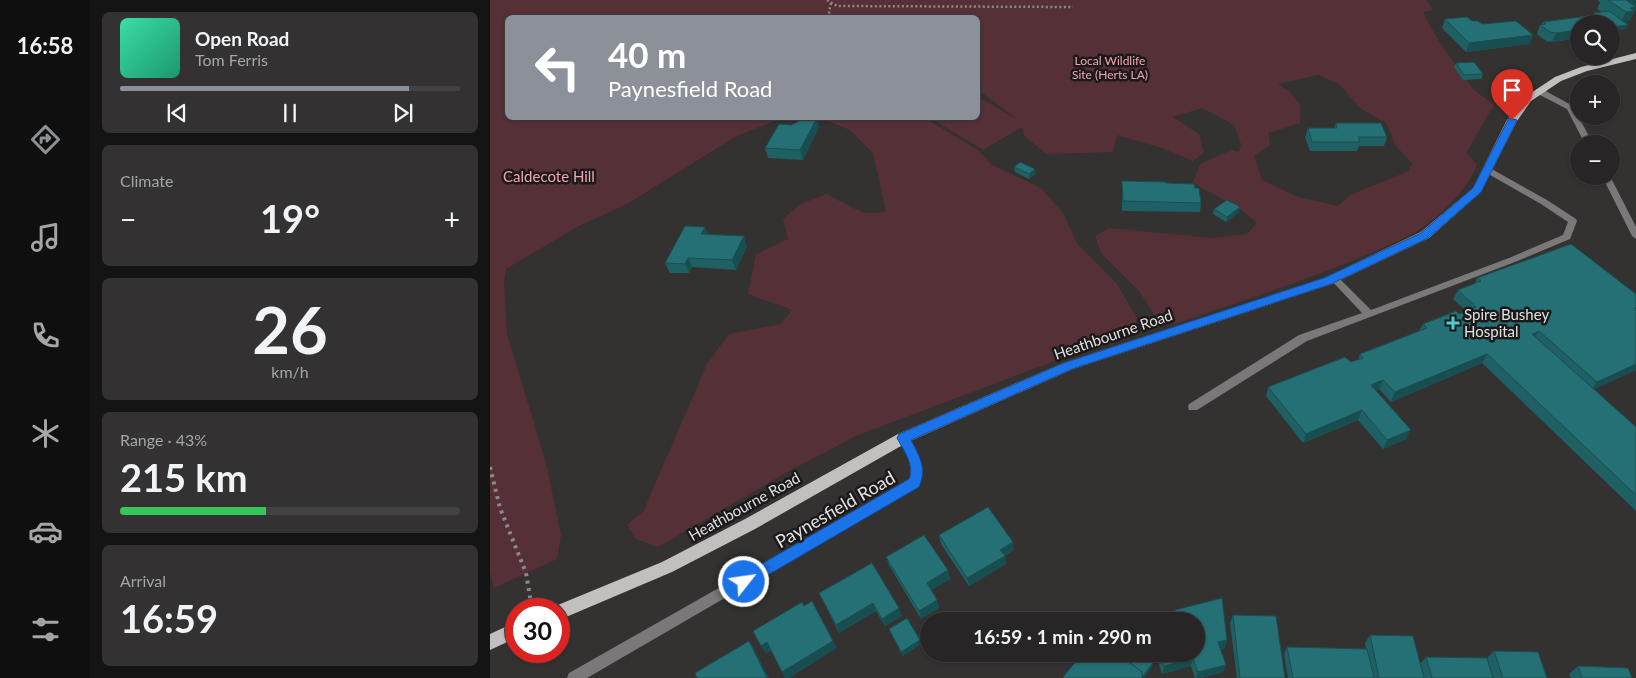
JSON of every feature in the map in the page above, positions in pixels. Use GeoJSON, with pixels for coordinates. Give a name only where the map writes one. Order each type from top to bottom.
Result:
{"type":"FeatureCollection","features":[{"type":"Feature","properties":{"kind":"main road","name":"Heathbourne Road"},"geometry":{"type":"LineString","coordinates":[[570,608],[667,568],[904,438],[1068,366],[1334,278],[1425,235],[1477,190],[1512,120],[1528,99],[1558,79],[1584,69],[1636,56]]}},
{"type":"Feature","properties":{"kind":"main road"},"geometry":{"type":"LineString","coordinates":[[490,642],[505,635]]}},
{"type":"Feature","properties":{"kind":"street"},"geometry":{"type":"LineString","coordinates":[[1539,91],[1570,108],[1584,135]]}},
{"type":"Feature","properties":{"kind":"street"},"geometry":{"type":"LineString","coordinates":[[1193,407],[1303,338],[1512,260],[1566,237],[1573,221],[1488,170]]}},
{"type":"Feature","properties":{"kind":"street"},"geometry":{"type":"LineString","coordinates":[[1610,185],[1636,236]]}},
{"type":"Feature","properties":{"kind":"street"},"geometry":{"type":"LineString","coordinates":[[1334,278],[1369,314]]}},
{"type":"Feature","properties":{"kind":"street","name":"Paynesfield Road"},"geometry":{"type":"LineString","coordinates":[[574,678],[914,483],[918,473],[914,458],[904,438]]}},
{"type":"Feature","properties":{"kind":"path"},"geometry":{"type":"LineString","coordinates":[[827,0],[837,6],[1073,7]]}},
{"type":"Feature","properties":{"kind":"path"},"geometry":{"type":"LineString","coordinates":[[830,15],[831,3]]}},
{"type":"Feature","properties":{"kind":"path"},"geometry":{"type":"LineString","coordinates":[[490,467],[500,508],[526,573],[530,598]]}},
{"type":"Feature","properties":{"kind":"green space"},"geometry":{"type":"Polygon","coordinates":[[[490,0],[1426,0],[1433,10],[1423,12],[1438,40],[1474,90],[1494,105],[1466,153],[1477,164],[1467,184],[1440,214],[1419,229],[1389,245],[1326,271],[1175,324],[1154,314],[1139,291],[1101,253],[1095,236],[1109,228],[1213,238],[1247,234],[1257,223],[1250,216],[1193,182],[1200,164],[1232,150],[1239,152],[1241,144],[1234,125],[1202,108],[1173,117],[1199,134],[1204,153],[1193,161],[1162,148],[1117,135],[1113,152],[1047,154],[1025,137],[1022,127],[983,150],[933,120],[980,120],[980,98],[1020,121],[980,91],[982,81],[980,80],[980,15],[505,15],[505,120],[776,120],[735,137],[627,204],[579,226],[506,269],[504,282],[507,334],[546,463],[561,535],[557,559],[494,588],[490,572],[490,0]],[[1318,75],[1278,84],[1289,91],[1300,104],[1300,123],[1268,133],[1270,145],[1254,156],[1262,180],[1298,197],[1338,206],[1350,195],[1409,171],[1412,163],[1395,145],[1387,124],[1360,108],[1339,84],[1318,75]]]}},
{"type":"Feature","properties":{"kind":"green space"},"geometry":{"type":"Polygon","coordinates":[[[825,120],[928,120],[978,150],[992,165],[1041,188],[1064,214],[1076,242],[1117,284],[1137,318],[1134,331],[856,436],[791,470],[658,547],[636,539],[627,525],[643,512],[707,364],[729,334],[781,324],[792,310],[748,294],[756,254],[788,239],[783,219],[799,205],[826,194],[863,213],[886,212],[873,153],[850,130],[825,120]]]}},
{"type":"Feature","properties":{"kind":"building"},"geometry":{"type":"Polygon","coordinates":[[[1608,0],[1626,0],[1636,7],[1630,8],[1634,11],[1626,12],[1608,0]]]}},
{"type":"Feature","properties":{"kind":"building"},"geometry":{"type":"Polygon","coordinates":[[[1609,11],[1614,15],[1597,15],[1594,13],[1609,11]]]}},
{"type":"Feature","properties":{"kind":"building"},"geometry":{"type":"Polygon","coordinates":[[[1467,17],[1472,21],[1478,21],[1482,24],[1516,21],[1533,35],[1469,43],[1445,19],[1467,17]]]}},
{"type":"Feature","properties":{"kind":"building"},"geometry":{"type":"Polygon","coordinates":[[[1570,18],[1570,31],[1550,32],[1540,25],[1546,24],[1543,22],[1570,18]]]}},
{"type":"Feature","properties":{"kind":"building"},"geometry":{"type":"Polygon","coordinates":[[[1620,19],[1628,25],[1620,26],[1620,19]]]}},
{"type":"Feature","properties":{"kind":"building"},"geometry":{"type":"Polygon","coordinates":[[[1474,62],[1483,74],[1464,75],[1456,63],[1474,62]]]}},
{"type":"Feature","properties":{"kind":"building"},"geometry":{"type":"Polygon","coordinates":[[[801,120],[816,120],[800,150],[765,148],[779,124],[791,125],[801,120]]]}},
{"type":"Feature","properties":{"kind":"building"},"geometry":{"type":"Polygon","coordinates":[[[1336,123],[1381,123],[1387,137],[1358,137],[1360,142],[1312,142],[1308,128],[1337,128],[1336,123]]]}},
{"type":"Feature","properties":{"kind":"building"},"geometry":{"type":"Polygon","coordinates":[[[1020,162],[1035,169],[1029,174],[1014,167],[1020,162]]]}},
{"type":"Feature","properties":{"kind":"building"},"geometry":{"type":"Polygon","coordinates":[[[1122,181],[1194,184],[1195,188],[1199,188],[1201,203],[1123,201],[1122,181]]]}},
{"type":"Feature","properties":{"kind":"building"},"geometry":{"type":"Polygon","coordinates":[[[1227,200],[1240,207],[1227,217],[1214,209],[1227,200]]]}},
{"type":"Feature","properties":{"kind":"building"},"geometry":{"type":"Polygon","coordinates":[[[685,226],[705,227],[701,234],[744,236],[732,260],[688,258],[685,264],[665,263],[685,226]]]}},
{"type":"Feature","properties":{"kind":"building"},"geometry":{"type":"Polygon","coordinates":[[[1571,244],[1636,294],[1636,308],[1634,309],[1636,311],[1636,364],[1597,382],[1539,331],[1532,334],[1636,427],[1636,495],[1487,354],[1395,392],[1383,380],[1371,385],[1411,430],[1387,440],[1362,410],[1306,434],[1268,387],[1345,357],[1351,362],[1363,358],[1360,354],[1427,328],[1423,324],[1456,311],[1459,314],[1476,307],[1458,290],[1481,281],[1477,278],[1571,244]]]}},
{"type":"Feature","properties":{"kind":"building"},"geometry":{"type":"Polygon","coordinates":[[[988,507],[1013,542],[1000,550],[1005,556],[967,578],[939,535],[988,507]]]}},
{"type":"Feature","properties":{"kind":"building"},"geometry":{"type":"Polygon","coordinates":[[[924,535],[948,570],[927,583],[937,600],[919,611],[886,557],[924,535]]]}},
{"type":"Feature","properties":{"kind":"building"},"geometry":{"type":"Polygon","coordinates":[[[872,563],[899,608],[882,619],[873,603],[836,625],[819,593],[872,563]]]}},
{"type":"Feature","properties":{"kind":"building"},"geometry":{"type":"Polygon","coordinates":[[[1222,598],[1227,640],[1218,642],[1226,665],[1198,672],[1194,662],[1205,662],[1205,612],[1176,612],[1175,610],[1222,598]]]}},
{"type":"Feature","properties":{"kind":"building"},"geometry":{"type":"Polygon","coordinates":[[[812,601],[833,641],[782,672],[767,642],[761,646],[753,631],[802,602],[804,606],[812,601]]]}},
{"type":"Feature","properties":{"kind":"building"},"geometry":{"type":"Polygon","coordinates":[[[1233,615],[1276,616],[1285,678],[1240,678],[1233,615]]]}},
{"type":"Feature","properties":{"kind":"building"},"geometry":{"type":"Polygon","coordinates":[[[907,618],[920,640],[901,652],[889,629],[907,618]]]}},
{"type":"Feature","properties":{"kind":"building"},"geometry":{"type":"Polygon","coordinates":[[[1370,635],[1413,636],[1424,678],[1379,678],[1370,635]]]}},
{"type":"Feature","properties":{"kind":"building"},"geometry":{"type":"Polygon","coordinates":[[[749,641],[767,678],[697,678],[695,673],[749,641]]]}},
{"type":"Feature","properties":{"kind":"building"},"geometry":{"type":"Polygon","coordinates":[[[1287,647],[1367,649],[1374,678],[1293,678],[1287,647]]]}},
{"type":"Feature","properties":{"kind":"building"},"geometry":{"type":"Polygon","coordinates":[[[1494,651],[1538,652],[1547,678],[1503,678],[1494,651]]]}},
{"type":"Feature","properties":{"kind":"building"},"geometry":{"type":"Polygon","coordinates":[[[1426,657],[1487,658],[1493,678],[1432,678],[1426,657]]]}},
{"type":"Feature","properties":{"kind":"building"},"geometry":{"type":"Polygon","coordinates":[[[1075,662],[1129,662],[1142,672],[1142,678],[1063,677],[1075,662]]]}},
{"type":"Feature","properties":{"kind":"building"},"geometry":{"type":"Polygon","coordinates":[[[1129,662],[1153,663],[1143,676],[1142,672],[1129,662]]]}},
{"type":"Feature","properties":{"kind":"building"},"geometry":{"type":"Polygon","coordinates":[[[1163,662],[1181,662],[1164,666],[1163,662]]]}},
{"type":"Feature","properties":{"kind":"building"},"geometry":{"type":"Polygon","coordinates":[[[1578,666],[1628,668],[1632,678],[1582,678],[1578,666]]]}},
{"type":"Feature","properties":{"kind":"place","name":"Spire Bushey Hospital"},"geometry":{"type":"Point","coordinates":[1453,323]}},
{"type":"Feature","properties":{"kind":"route"},"geometry":{"type":"LineString","coordinates":[[744,582],[914,483],[918,473],[914,458],[904,438],[1068,366],[1328,281],[1425,235],[1477,190],[1512,120]]}},
{"type":"Feature","properties":{"kind":"park label","name":"Local Wildlife Site (Herts LA)"},"geometry":{"type":"Point","coordinates":[1110,67]}},
{"type":"Feature","properties":{"kind":"park label","name":"Caldecote Hill"},"geometry":{"type":"Point","coordinates":[549,176]}}]}
